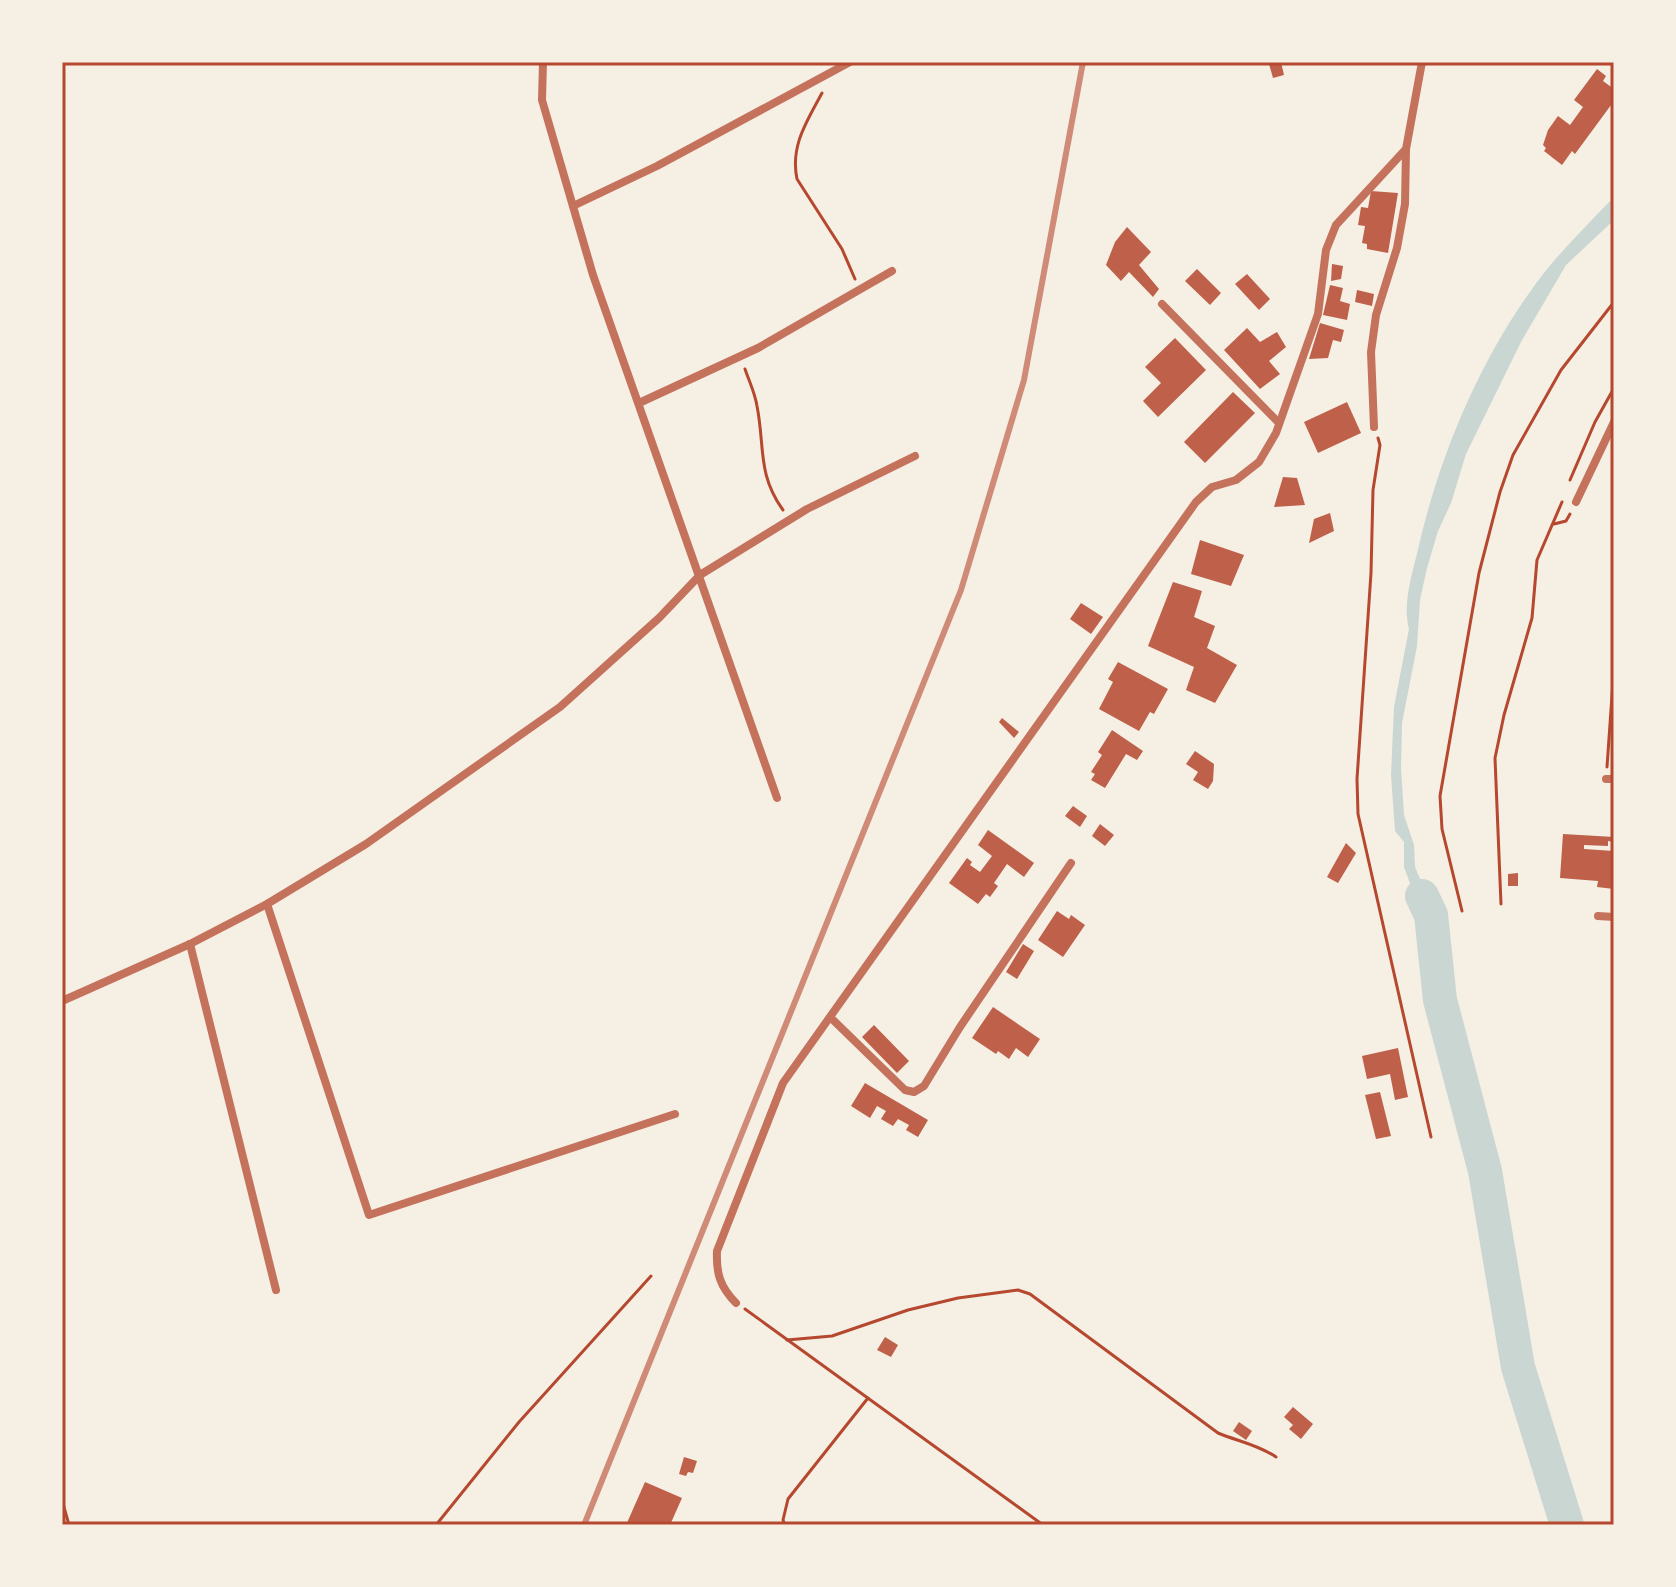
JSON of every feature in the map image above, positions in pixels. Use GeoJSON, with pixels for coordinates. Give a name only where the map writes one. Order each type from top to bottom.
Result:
{"type":"FeatureCollection","features":[{"type":"Feature","properties":{"kind":"street"},"geometry":{"type":"LineString","coordinates":[[543,62],[542,100],[593,275],[777,798]]}},
{"type":"Feature","properties":{"kind":"street"},"geometry":{"type":"LineString","coordinates":[[573,206],[657,166],[850,62]]}},
{"type":"Feature","properties":{"kind":"street"},"geometry":{"type":"LineString","coordinates":[[1374,427],[1371,352],[1376,315],[1397,248],[1405,204],[1406,149],[1422,62]]}},
{"type":"Feature","properties":{"kind":"street"},"geometry":{"type":"LineString","coordinates":[[736,1303],[723,1290],[716,1269],[717,1251],[783,1083],[1196,502],[1212,487],[1236,480],[1259,462],[1279,423],[1318,314],[1326,250],[1336,225],[1406,149]]}},
{"type":"Feature","properties":{"kind":"street"},"geometry":{"type":"LineString","coordinates":[[639,403],[740,356],[892,271]]}},
{"type":"Feature","properties":{"kind":"street"},"geometry":{"type":"LineString","coordinates":[[1162,304],[1279,423]]}},
{"type":"Feature","properties":{"kind":"street"},"geometry":{"type":"LineString","coordinates":[[1576,502],[1614,422]]}},
{"type":"Feature","properties":{"kind":"street"},"geometry":{"type":"LineString","coordinates":[[62,1001],[190,944],[267,904],[366,844],[560,707],[659,618],[700,575],[790,519],[915,456]]}},
{"type":"Feature","properties":{"kind":"street"},"geometry":{"type":"LineString","coordinates":[[831,1018],[905,1090],[914,1092],[924,1086],[960,1027],[1071,863]]}},
{"type":"Feature","properties":{"kind":"street"},"geometry":{"type":"LineString","coordinates":[[267,904],[369,1215],[675,1114]]}},
{"type":"Feature","properties":{"kind":"street"},"geometry":{"type":"LineString","coordinates":[[1598,916],[1614,917]]}},
{"type":"Feature","properties":{"kind":"street"},"geometry":{"type":"LineString","coordinates":[[190,944],[276,1290]]}},
{"type":"Feature","properties":{"kind":"path"},"geometry":{"type":"LineString","coordinates":[[834,71],[794,151],[795,169],[797,179],[852,268],[858,290]]}},
{"type":"Feature","properties":{"kind":"path"},"geometry":{"type":"LineString","coordinates":[[1462,911],[1442,829],[1440,796],[1479,573],[1513,455],[1561,370],[1614,302]]}},
{"type":"Feature","properties":{"kind":"path"},"geometry":{"type":"LineString","coordinates":[[740,356],[757,403],[761,460],[767,485],[790,519]]}},
{"type":"Feature","properties":{"kind":"path"},"geometry":{"type":"LineString","coordinates":[[1570,479],[1614,388]]}},
{"type":"Feature","properties":{"kind":"path"},"geometry":{"type":"LineString","coordinates":[[1374,427],[1380,445],[1373,490],[1371,573],[1357,779],[1358,814],[1431,1137]]}},
{"type":"Feature","properties":{"kind":"path"},"geometry":{"type":"LineString","coordinates":[[1501,904],[1495,758],[1532,618],[1537,560],[1565,494]]}},
{"type":"Feature","properties":{"kind":"path"},"geometry":{"type":"LineString","coordinates":[[1554,524],[1566,521],[1576,502]]}},
{"type":"Feature","properties":{"kind":"path"},"geometry":{"type":"LineString","coordinates":[[1610,779],[1614,667]]}},
{"type":"Feature","properties":{"kind":"path"},"geometry":{"type":"LineString","coordinates":[[436,1525],[519,1422],[651,1276]]}},
{"type":"Feature","properties":{"kind":"path"},"geometry":{"type":"LineString","coordinates":[[787,1340],[832,1336],[908,1310],[958,1298],[1018,1290],[1030,1294],[1218,1433],[1247,1446],[1264,1448],[1276,1457]]}},
{"type":"Feature","properties":{"kind":"path"},"geometry":{"type":"LineString","coordinates":[[736,1303],[1043,1525]]}},
{"type":"Feature","properties":{"kind":"path"},"geometry":{"type":"LineString","coordinates":[[785,1525],[783,1520],[788,1499],[868,1398]]}},
{"type":"Feature","properties":{"kind":"path"},"geometry":{"type":"LineString","coordinates":[[62,1500],[69,1525]]}},
{"type":"Feature","properties":{"kind":"shaded area"},"geometry":{"type":"Polygon","coordinates":[[[1614,197],[1614,220],[1566,265],[1521,342],[1466,454],[1427,568],[1420,600],[1417,646],[1402,723],[1401,768],[1404,815],[1414,845],[1415,867],[1435,914],[1431,938],[1423,923],[1425,910],[1415,897],[1404,867],[1404,842],[1395,831],[1391,775],[1394,707],[1409,629],[1409,587],[1419,545],[1453,435],[1485,365],[1547,269],[1614,197]]]}},
{"type":"Feature","properties":{"kind":"building"},"geometry":{"type":"Polygon","coordinates":[[[1281,62],[1284,75],[1273,78],[1269,64],[1281,62]]]}},
{"type":"Feature","properties":{"kind":"building"},"geometry":{"type":"Polygon","coordinates":[[[1597,69],[1606,76],[1603,81],[1614,89],[1614,101],[1575,154],[1572,151],[1562,165],[1544,151],[1548,130],[1558,116],[1570,125],[1583,107],[1574,100],[1597,69]]]}},
{"type":"Feature","properties":{"kind":"building"},"geometry":{"type":"Polygon","coordinates":[[[1371,191],[1398,193],[1388,253],[1367,249],[1367,244],[1362,243],[1365,226],[1358,225],[1361,207],[1368,208],[1371,191]]]}},
{"type":"Feature","properties":{"kind":"building"},"geometry":{"type":"Polygon","coordinates":[[[1127,227],[1151,252],[1139,265],[1159,289],[1153,297],[1129,272],[1121,281],[1106,265],[1115,242],[1127,227]]]}},
{"type":"Feature","properties":{"kind":"building"},"geometry":{"type":"Polygon","coordinates":[[[1332,264],[1343,266],[1341,279],[1331,281],[1332,264]]]}},
{"type":"Feature","properties":{"kind":"building"},"geometry":{"type":"Polygon","coordinates":[[[1197,269],[1221,293],[1210,305],[1185,281],[1197,269]]]}},
{"type":"Feature","properties":{"kind":"building"},"geometry":{"type":"Polygon","coordinates":[[[1247,274],[1270,299],[1259,310],[1235,284],[1247,274]]]}},
{"type":"Feature","properties":{"kind":"building"},"geometry":{"type":"Polygon","coordinates":[[[1330,285],[1343,288],[1340,301],[1350,304],[1347,320],[1323,315],[1330,285]]]}},
{"type":"Feature","properties":{"kind":"building"},"geometry":{"type":"Polygon","coordinates":[[[1357,290],[1374,294],[1372,306],[1355,302],[1357,290]]]}},
{"type":"Feature","properties":{"kind":"building"},"geometry":{"type":"Polygon","coordinates":[[[1320,323],[1344,330],[1341,342],[1333,340],[1328,358],[1309,359],[1320,323]]]}},
{"type":"Feature","properties":{"kind":"building"},"geometry":{"type":"Polygon","coordinates":[[[1247,328],[1260,342],[1277,332],[1286,347],[1269,361],[1280,374],[1260,389],[1224,350],[1247,328]]]}},
{"type":"Feature","properties":{"kind":"building"},"geometry":{"type":"Polygon","coordinates":[[[1175,338],[1206,370],[1158,417],[1143,401],[1161,383],[1145,367],[1175,338]]]}},
{"type":"Feature","properties":{"kind":"building"},"geometry":{"type":"Polygon","coordinates":[[[1233,392],[1255,413],[1205,463],[1184,442],[1233,392]]]}},
{"type":"Feature","properties":{"kind":"building"},"geometry":{"type":"Polygon","coordinates":[[[1347,402],[1361,433],[1318,453],[1304,422],[1347,402]]]}},
{"type":"Feature","properties":{"kind":"building"},"geometry":{"type":"Polygon","coordinates":[[[1283,477],[1297,478],[1305,505],[1274,507],[1283,477]]]}},
{"type":"Feature","properties":{"kind":"building"},"geometry":{"type":"Polygon","coordinates":[[[1330,513],[1334,531],[1309,543],[1314,519],[1330,513]]]}},
{"type":"Feature","properties":{"kind":"building"},"geometry":{"type":"Polygon","coordinates":[[[1200,540],[1244,555],[1231,586],[1191,574],[1200,540]]]}},
{"type":"Feature","properties":{"kind":"building"},"geometry":{"type":"Polygon","coordinates":[[[1173,582],[1202,591],[1194,617],[1215,626],[1207,648],[1237,665],[1215,703],[1186,690],[1194,667],[1148,646],[1173,582]]]}},
{"type":"Feature","properties":{"kind":"building"},"geometry":{"type":"Polygon","coordinates":[[[1081,603],[1103,617],[1091,634],[1070,619],[1081,603]]]}},
{"type":"Feature","properties":{"kind":"building"},"geometry":{"type":"Polygon","coordinates":[[[1118,662],[1168,689],[1154,714],[1150,712],[1139,731],[1099,709],[1113,682],[1108,679],[1118,662]]]}},
{"type":"Feature","properties":{"kind":"building"},"geometry":{"type":"Polygon","coordinates":[[[1002,718],[1019,732],[1014,738],[999,722],[1002,718]]]}},
{"type":"Feature","properties":{"kind":"building"},"geometry":{"type":"Polygon","coordinates":[[[1112,730],[1143,751],[1137,760],[1126,754],[1105,788],[1091,780],[1095,774],[1091,772],[1102,755],[1098,752],[1112,730]]]}},
{"type":"Feature","properties":{"kind":"building"},"geometry":{"type":"Polygon","coordinates":[[[1195,751],[1214,764],[1213,781],[1208,789],[1193,780],[1198,772],[1186,764],[1195,751]]]}},
{"type":"Feature","properties":{"kind":"building"},"geometry":{"type":"Polygon","coordinates":[[[1073,806],[1087,816],[1080,827],[1065,816],[1073,806]]]}},
{"type":"Feature","properties":{"kind":"building"},"geometry":{"type":"Polygon","coordinates":[[[1100,824],[1114,835],[1105,846],[1092,836],[1100,824]]]}},
{"type":"Feature","properties":{"kind":"building"},"geometry":{"type":"Polygon","coordinates":[[[988,830],[1034,863],[1024,877],[1007,864],[994,883],[998,886],[990,897],[986,894],[978,904],[949,883],[967,858],[972,862],[970,865],[980,872],[992,856],[978,845],[988,830]]]}},
{"type":"Feature","properties":{"kind":"building"},"geometry":{"type":"Polygon","coordinates":[[[1563,834],[1614,837],[1614,842],[1608,841],[1608,846],[1584,845],[1584,849],[1614,851],[1614,889],[1597,887],[1598,881],[1560,878],[1563,834]]]}},
{"type":"Feature","properties":{"kind":"building"},"geometry":{"type":"Polygon","coordinates":[[[1346,843],[1356,853],[1338,883],[1327,877],[1346,843]]]}},
{"type":"Feature","properties":{"kind":"building"},"geometry":{"type":"Polygon","coordinates":[[[1518,873],[1518,886],[1508,886],[1508,874],[1518,873]]]}},
{"type":"Feature","properties":{"kind":"building"},"geometry":{"type":"Polygon","coordinates":[[[1057,911],[1069,919],[1071,915],[1085,925],[1063,957],[1038,940],[1057,911]]]}},
{"type":"Feature","properties":{"kind":"building"},"geometry":{"type":"Polygon","coordinates":[[[1023,944],[1034,951],[1017,979],[1006,972],[1023,944]]]}},
{"type":"Feature","properties":{"kind":"building"},"geometry":{"type":"Polygon","coordinates":[[[993,1007],[1040,1039],[1028,1057],[1016,1048],[1009,1059],[972,1038],[993,1007]]]}},
{"type":"Feature","properties":{"kind":"building"},"geometry":{"type":"Polygon","coordinates":[[[874,1025],[909,1061],[897,1073],[862,1037],[874,1025]]]}},
{"type":"Feature","properties":{"kind":"building"},"geometry":{"type":"Polygon","coordinates":[[[1398,1048],[1408,1097],[1395,1100],[1390,1074],[1367,1079],[1362,1056],[1398,1048]]]}},
{"type":"Feature","properties":{"kind":"building"},"geometry":{"type":"Polygon","coordinates":[[[865,1083],[928,1120],[918,1137],[906,1130],[909,1125],[898,1119],[893,1126],[881,1119],[886,1111],[877,1106],[870,1118],[851,1106],[865,1083]]]}},
{"type":"Feature","properties":{"kind":"building"},"geometry":{"type":"Polygon","coordinates":[[[1380,1092],[1391,1136],[1376,1139],[1365,1095],[1380,1092]]]}},
{"type":"Feature","properties":{"kind":"building"},"geometry":{"type":"Polygon","coordinates":[[[885,1337],[898,1345],[891,1357],[877,1350],[885,1337]]]}},
{"type":"Feature","properties":{"kind":"building"},"geometry":{"type":"Polygon","coordinates":[[[1293,1407],[1313,1424],[1301,1439],[1289,1429],[1293,1425],[1284,1417],[1293,1407]]]}},
{"type":"Feature","properties":{"kind":"building"},"geometry":{"type":"Polygon","coordinates":[[[1239,1422],[1252,1431],[1246,1440],[1233,1431],[1239,1422]]]}},
{"type":"Feature","properties":{"kind":"building"},"geometry":{"type":"Polygon","coordinates":[[[684,1457],[697,1461],[693,1473],[688,1472],[686,1476],[679,1474],[684,1457]]]}},
{"type":"Feature","properties":{"kind":"building"},"geometry":{"type":"Polygon","coordinates":[[[645,1482],[682,1498],[670,1525],[626,1525],[645,1482]]]}},
{"type":"Feature","properties":{"kind":"waterway"},"geometry":{"type":"LineString","coordinates":[[1422,896],[1431,915],[1440,1000],[1485,1171],[1518,1367],[1567,1525]]}},
{"type":"Feature","properties":{"kind":"railway"},"geometry":{"type":"LineString","coordinates":[[584,1525],[961,590],[1024,380],[1083,62]]}}]}
